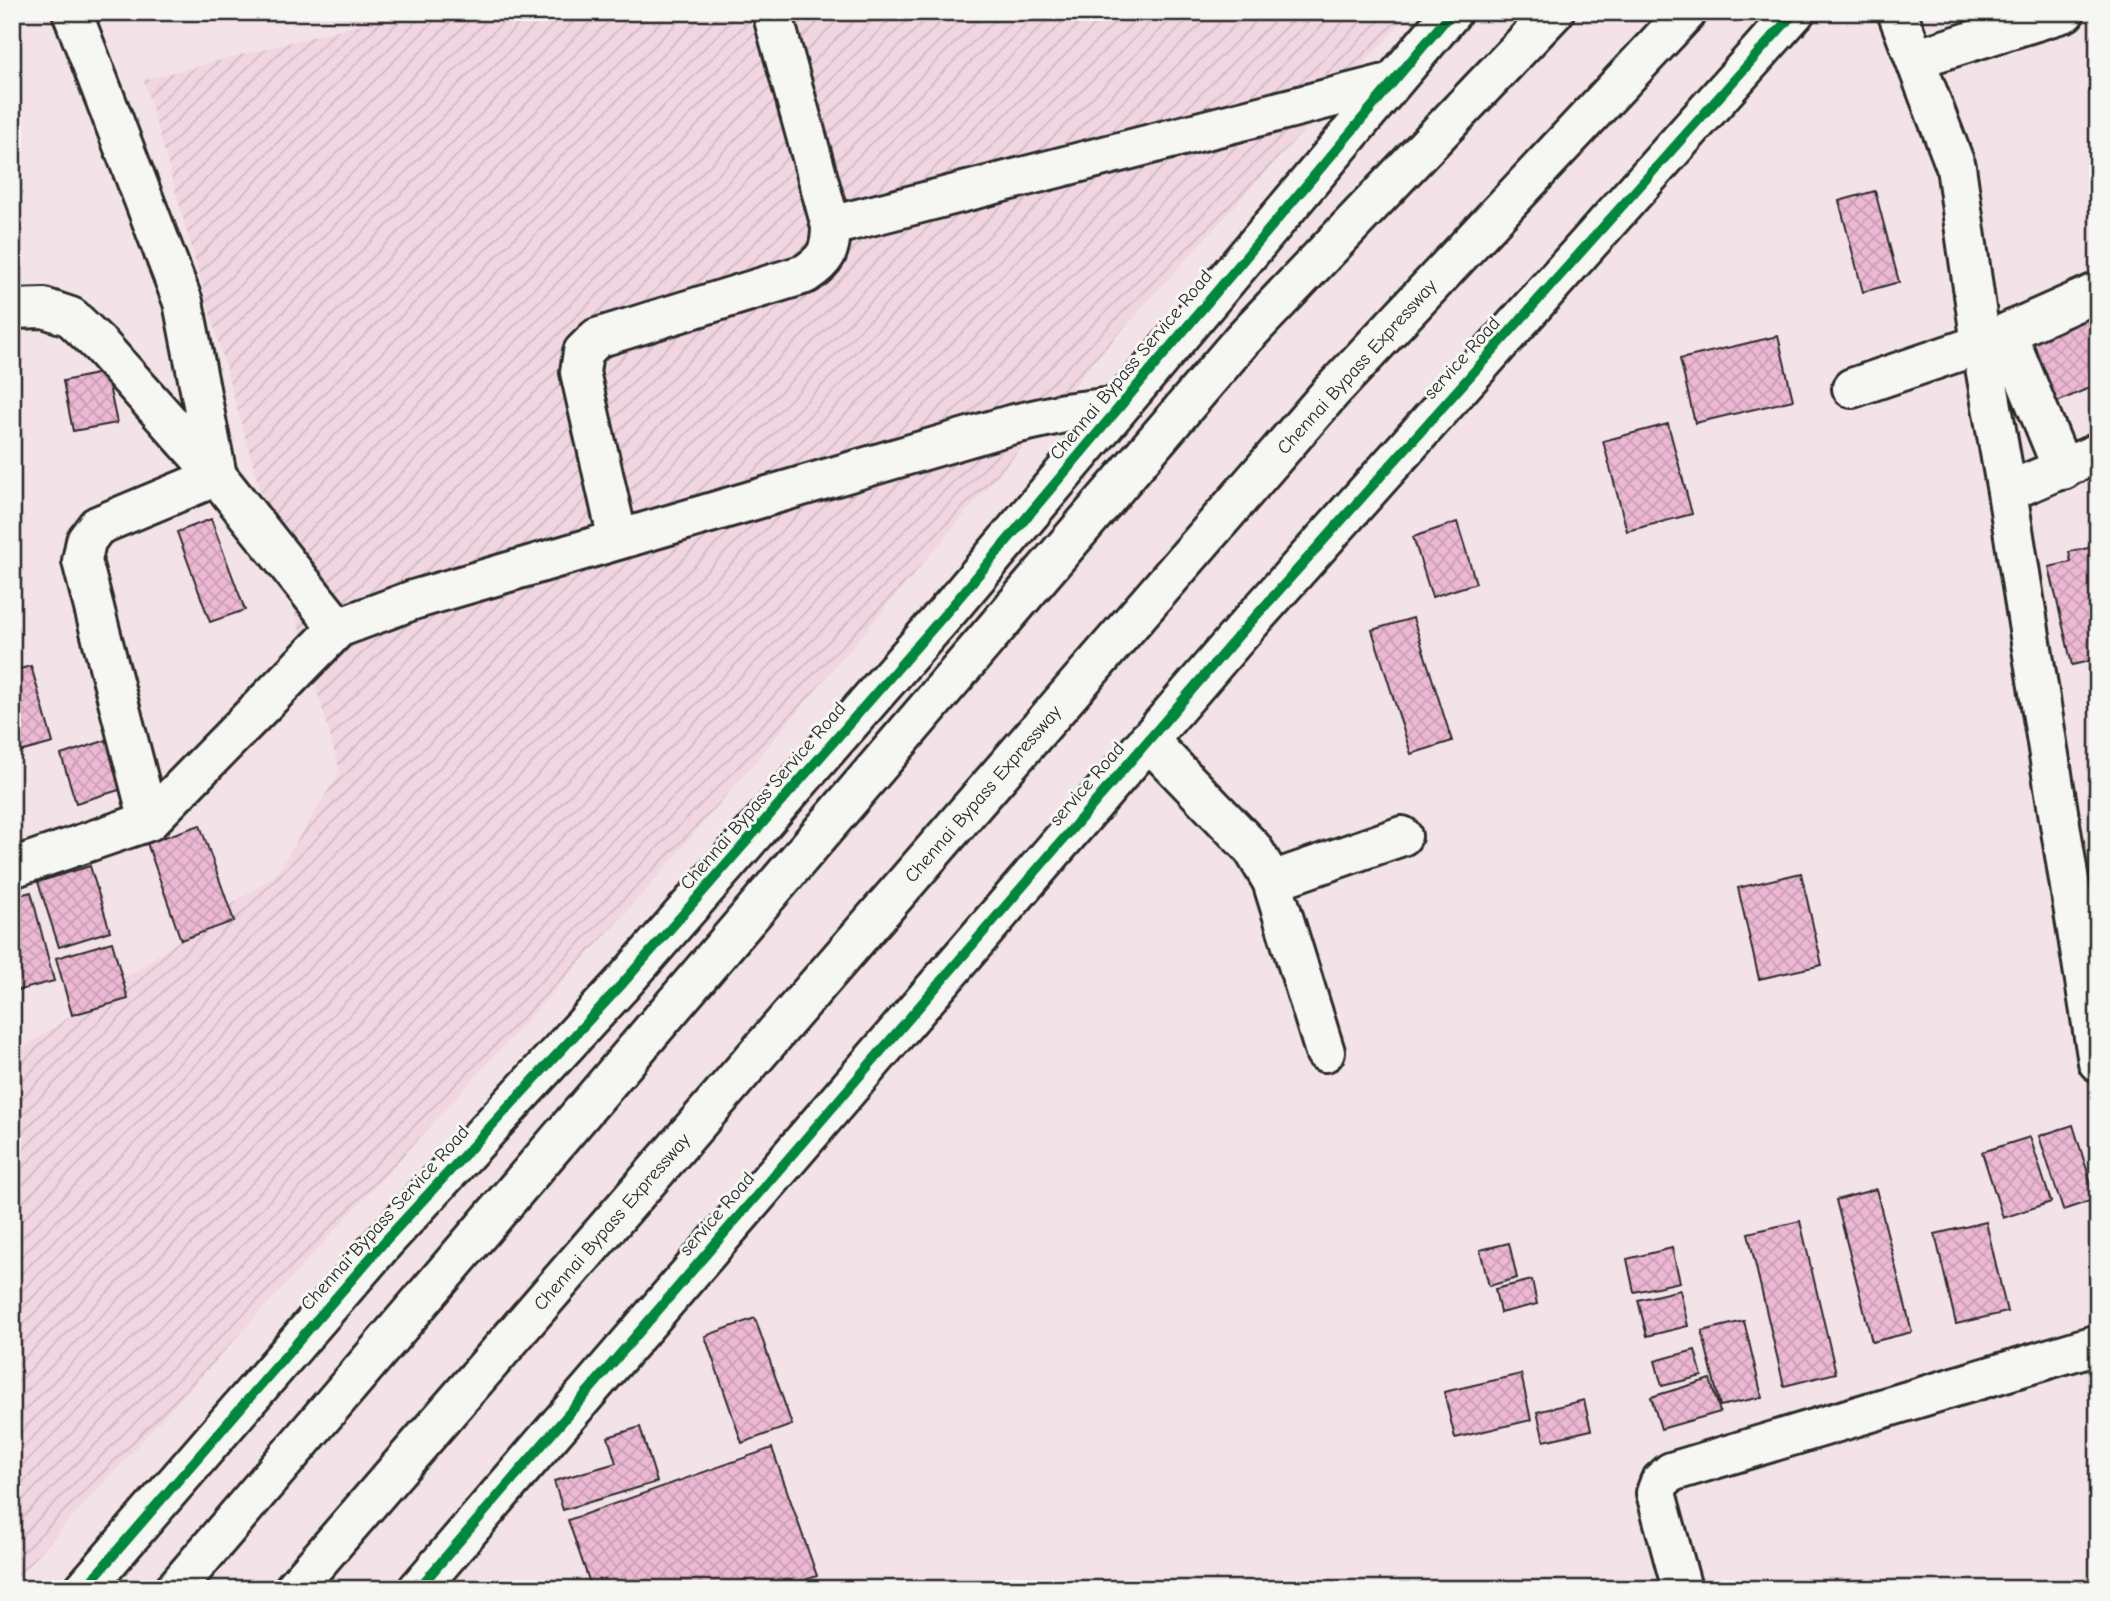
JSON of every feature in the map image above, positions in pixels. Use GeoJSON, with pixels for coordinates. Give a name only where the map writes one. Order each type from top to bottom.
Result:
{"type":"FeatureCollection","features":[{"type":"Feature","properties":{"kind":"main road"},"geometry":{"type":"LineString","coordinates":[[72,12],[183,302],[217,476]]}},
{"type":"Feature","properties":{"kind":"main road"},"geometry":{"type":"LineString","coordinates":[[618,540],[580,372],[583,352],[597,338],[805,274],[823,262],[831,248],[831,226],[772,12]]}},
{"type":"Feature","properties":{"kind":"main road","name":"Chennai Bypass Service Road"},"geometry":{"type":"LineString","coordinates":[[84,1589],[385,1241],[623,983],[952,606],[1452,12]]}},
{"type":"Feature","properties":{"kind":"main road"},"geometry":{"type":"LineString","coordinates":[[174,1589],[1241,341],[1554,12]]}},
{"type":"Feature","properties":{"kind":"main road","name":"Chennai Bypass Expressway"},"geometry":{"type":"LineString","coordinates":[[294,1589],[1331,392],[1687,12]]}},
{"type":"Feature","properties":{"kind":"main road","name":"service Road"},"geometry":{"type":"LineString","coordinates":[[418,1589],[1148,740],[1796,12]]}},
{"type":"Feature","properties":{"kind":"main road"},"geometry":{"type":"LineString","coordinates":[[1897,12],[1956,167],[1994,339],[2007,492],[2098,1062]]}},
{"type":"Feature","properties":{"kind":"main road"},"geometry":{"type":"LineString","coordinates":[[1915,59],[2065,12]]}},
{"type":"Feature","properties":{"kind":"main road"},"geometry":{"type":"LineString","coordinates":[[831,226],[1393,82]]}},
{"type":"Feature","properties":{"kind":"main road"},"geometry":{"type":"LineString","coordinates":[[1853,388],[1994,339],[2098,292]]}},
{"type":"Feature","properties":{"kind":"main road"},"geometry":{"type":"LineString","coordinates":[[12,309],[44,308],[71,317],[101,346],[217,476],[338,628]]}},
{"type":"Feature","properties":{"kind":"main road"},"geometry":{"type":"LineString","coordinates":[[1994,339],[2063,470]]}},
{"type":"Feature","properties":{"kind":"main road"},"geometry":{"type":"LineString","coordinates":[[12,868],[149,821],[338,628],[413,600],[1010,425],[1064,413],[1120,406]]}},
{"type":"Feature","properties":{"kind":"main road"},"geometry":{"type":"LineString","coordinates":[[2007,492],[2098,453]]}},
{"type":"Feature","properties":{"kind":"main road"},"geometry":{"type":"LineString","coordinates":[[149,821],[82,561],[86,541],[97,526],[217,476]]}},
{"type":"Feature","properties":{"kind":"main road"},"geometry":{"type":"LineString","coordinates":[[1148,740],[1253,849],[1272,881],[1325,1052]]}},
{"type":"Feature","properties":{"kind":"main road"},"geometry":{"type":"LineString","coordinates":[[1272,881],[1402,836]]}},
{"type":"Feature","properties":{"kind":"main road"},"geometry":{"type":"LineString","coordinates":[[1682,1589],[1656,1493],[1660,1482],[1671,1472],[2098,1344]]}},
{"type":"Feature","properties":{"kind":"shaded area"},"geometry":{"type":"Polygon","coordinates":[[[408,12],[1411,12],[1104,350],[641,896],[12,1583],[12,1056],[276,874],[340,772],[144,80],[408,12]]]}},
{"type":"Feature","properties":{"kind":"building"},"geometry":{"type":"Polygon","coordinates":[[[1875,191],[1899,282],[1863,292],[1839,201],[1875,191]]]}},
{"type":"Feature","properties":{"kind":"building"},"geometry":{"type":"Polygon","coordinates":[[[2098,306],[2098,384],[2046,407],[2018,341],[2098,306]]]}},
{"type":"Feature","properties":{"kind":"building"},"geometry":{"type":"Polygon","coordinates":[[[1778,336],[1793,400],[1695,423],[1680,359],[1778,336]]]}},
{"type":"Feature","properties":{"kind":"building"},"geometry":{"type":"Polygon","coordinates":[[[106,372],[117,423],[73,431],[63,381],[106,372]]]}},
{"type":"Feature","properties":{"kind":"building"},"geometry":{"type":"Polygon","coordinates":[[[1668,424],[1692,514],[1627,531],[1603,441],[1668,424]]]}},
{"type":"Feature","properties":{"kind":"building"},"geometry":{"type":"Polygon","coordinates":[[[211,519],[245,610],[210,622],[177,532],[211,519]]]}},
{"type":"Feature","properties":{"kind":"building"},"geometry":{"type":"Polygon","coordinates":[[[1457,522],[1476,583],[1432,597],[1413,537],[1457,522]]]}},
{"type":"Feature","properties":{"kind":"building"},"geometry":{"type":"Polygon","coordinates":[[[2098,546],[2098,659],[2072,665],[2049,567],[2071,562],[2069,552],[2098,546]]]}},
{"type":"Feature","properties":{"kind":"building"},"geometry":{"type":"Polygon","coordinates":[[[1413,618],[1452,741],[1411,754],[1372,630],[1413,618]]]}},
{"type":"Feature","properties":{"kind":"building"},"geometry":{"type":"Polygon","coordinates":[[[31,666],[53,743],[16,753],[12,739],[12,671],[31,666]]]}},
{"type":"Feature","properties":{"kind":"building"},"geometry":{"type":"Polygon","coordinates":[[[113,738],[129,787],[76,803],[61,755],[113,738]]]}},
{"type":"Feature","properties":{"kind":"building"},"geometry":{"type":"Polygon","coordinates":[[[200,825],[234,921],[181,940],[147,843],[200,825]]]}},
{"type":"Feature","properties":{"kind":"building"},"geometry":{"type":"Polygon","coordinates":[[[90,866],[110,931],[59,947],[38,882],[90,866]]]}},
{"type":"Feature","properties":{"kind":"building"},"geometry":{"type":"Polygon","coordinates":[[[1801,873],[1822,965],[1759,979],[1738,888],[1801,873]]]}},
{"type":"Feature","properties":{"kind":"building"},"geometry":{"type":"Polygon","coordinates":[[[31,892],[54,981],[12,992],[12,897],[31,892]]]}},
{"type":"Feature","properties":{"kind":"building"},"geometry":{"type":"Polygon","coordinates":[[[112,942],[128,999],[72,1015],[56,958],[112,942]]]}},
{"type":"Feature","properties":{"kind":"building"},"geometry":{"type":"Polygon","coordinates":[[[2073,1125],[2096,1199],[2063,1210],[2039,1136],[2073,1125]]]}},
{"type":"Feature","properties":{"kind":"building"},"geometry":{"type":"Polygon","coordinates":[[[2030,1137],[2051,1202],[2003,1218],[1982,1152],[2030,1137]]]}},
{"type":"Feature","properties":{"kind":"building"},"geometry":{"type":"Polygon","coordinates":[[[1876,1189],[1912,1332],[1872,1342],[1836,1200],[1876,1189]]]}},
{"type":"Feature","properties":{"kind":"building"},"geometry":{"type":"Polygon","coordinates":[[[1800,1221],[1836,1373],[1784,1386],[1748,1233],[1800,1221]]]}},
{"type":"Feature","properties":{"kind":"building"},"geometry":{"type":"Polygon","coordinates":[[[1986,1222],[2007,1312],[1956,1324],[1935,1234],[1986,1222]]]}},
{"type":"Feature","properties":{"kind":"building"},"geometry":{"type":"Polygon","coordinates":[[[1509,1243],[1517,1278],[1489,1286],[1480,1250],[1509,1243]]]}},
{"type":"Feature","properties":{"kind":"building"},"geometry":{"type":"Polygon","coordinates":[[[1672,1248],[1680,1282],[1634,1292],[1627,1259],[1672,1248]]]}},
{"type":"Feature","properties":{"kind":"building"},"geometry":{"type":"Polygon","coordinates":[[[1532,1280],[1537,1304],[1500,1313],[1495,1289],[1532,1280]]]}},
{"type":"Feature","properties":{"kind":"building"},"geometry":{"type":"Polygon","coordinates":[[[1680,1290],[1688,1326],[1647,1336],[1638,1300],[1680,1290]]]}},
{"type":"Feature","properties":{"kind":"building"},"geometry":{"type":"Polygon","coordinates":[[[755,1318],[792,1425],[742,1443],[705,1336],[755,1318]]]}},
{"type":"Feature","properties":{"kind":"building"},"geometry":{"type":"Polygon","coordinates":[[[1744,1321],[1762,1397],[1720,1406],[1702,1331],[1744,1321]]]}},
{"type":"Feature","properties":{"kind":"building"},"geometry":{"type":"Polygon","coordinates":[[[1695,1350],[1702,1376],[1662,1386],[1655,1361],[1695,1350]]]}},
{"type":"Feature","properties":{"kind":"building"},"geometry":{"type":"Polygon","coordinates":[[[1521,1374],[1531,1420],[1455,1438],[1444,1392],[1521,1374]]]}},
{"type":"Feature","properties":{"kind":"building"},"geometry":{"type":"Polygon","coordinates":[[[1710,1379],[1720,1412],[1661,1429],[1651,1397],[1710,1379]]]}},
{"type":"Feature","properties":{"kind":"building"},"geometry":{"type":"Polygon","coordinates":[[[1584,1400],[1591,1430],[1544,1441],[1537,1412],[1584,1400]]]}},
{"type":"Feature","properties":{"kind":"building"},"geometry":{"type":"Polygon","coordinates":[[[640,1427],[657,1482],[563,1510],[554,1481],[616,1463],[608,1437],[640,1427]]]}},
{"type":"Feature","properties":{"kind":"building"},"geometry":{"type":"Polygon","coordinates":[[[772,1448],[817,1576],[780,1589],[592,1589],[568,1520],[772,1448]]]}},
{"type":"Feature","properties":{"kind":"cycle path"},"geometry":{"type":"LineString","coordinates":[[84,1589],[385,1241],[623,983],[952,606],[1452,12]]}},
{"type":"Feature","properties":{"kind":"cycle path"},"geometry":{"type":"LineString","coordinates":[[418,1589],[1239,635],[1795,12]]}}]}
